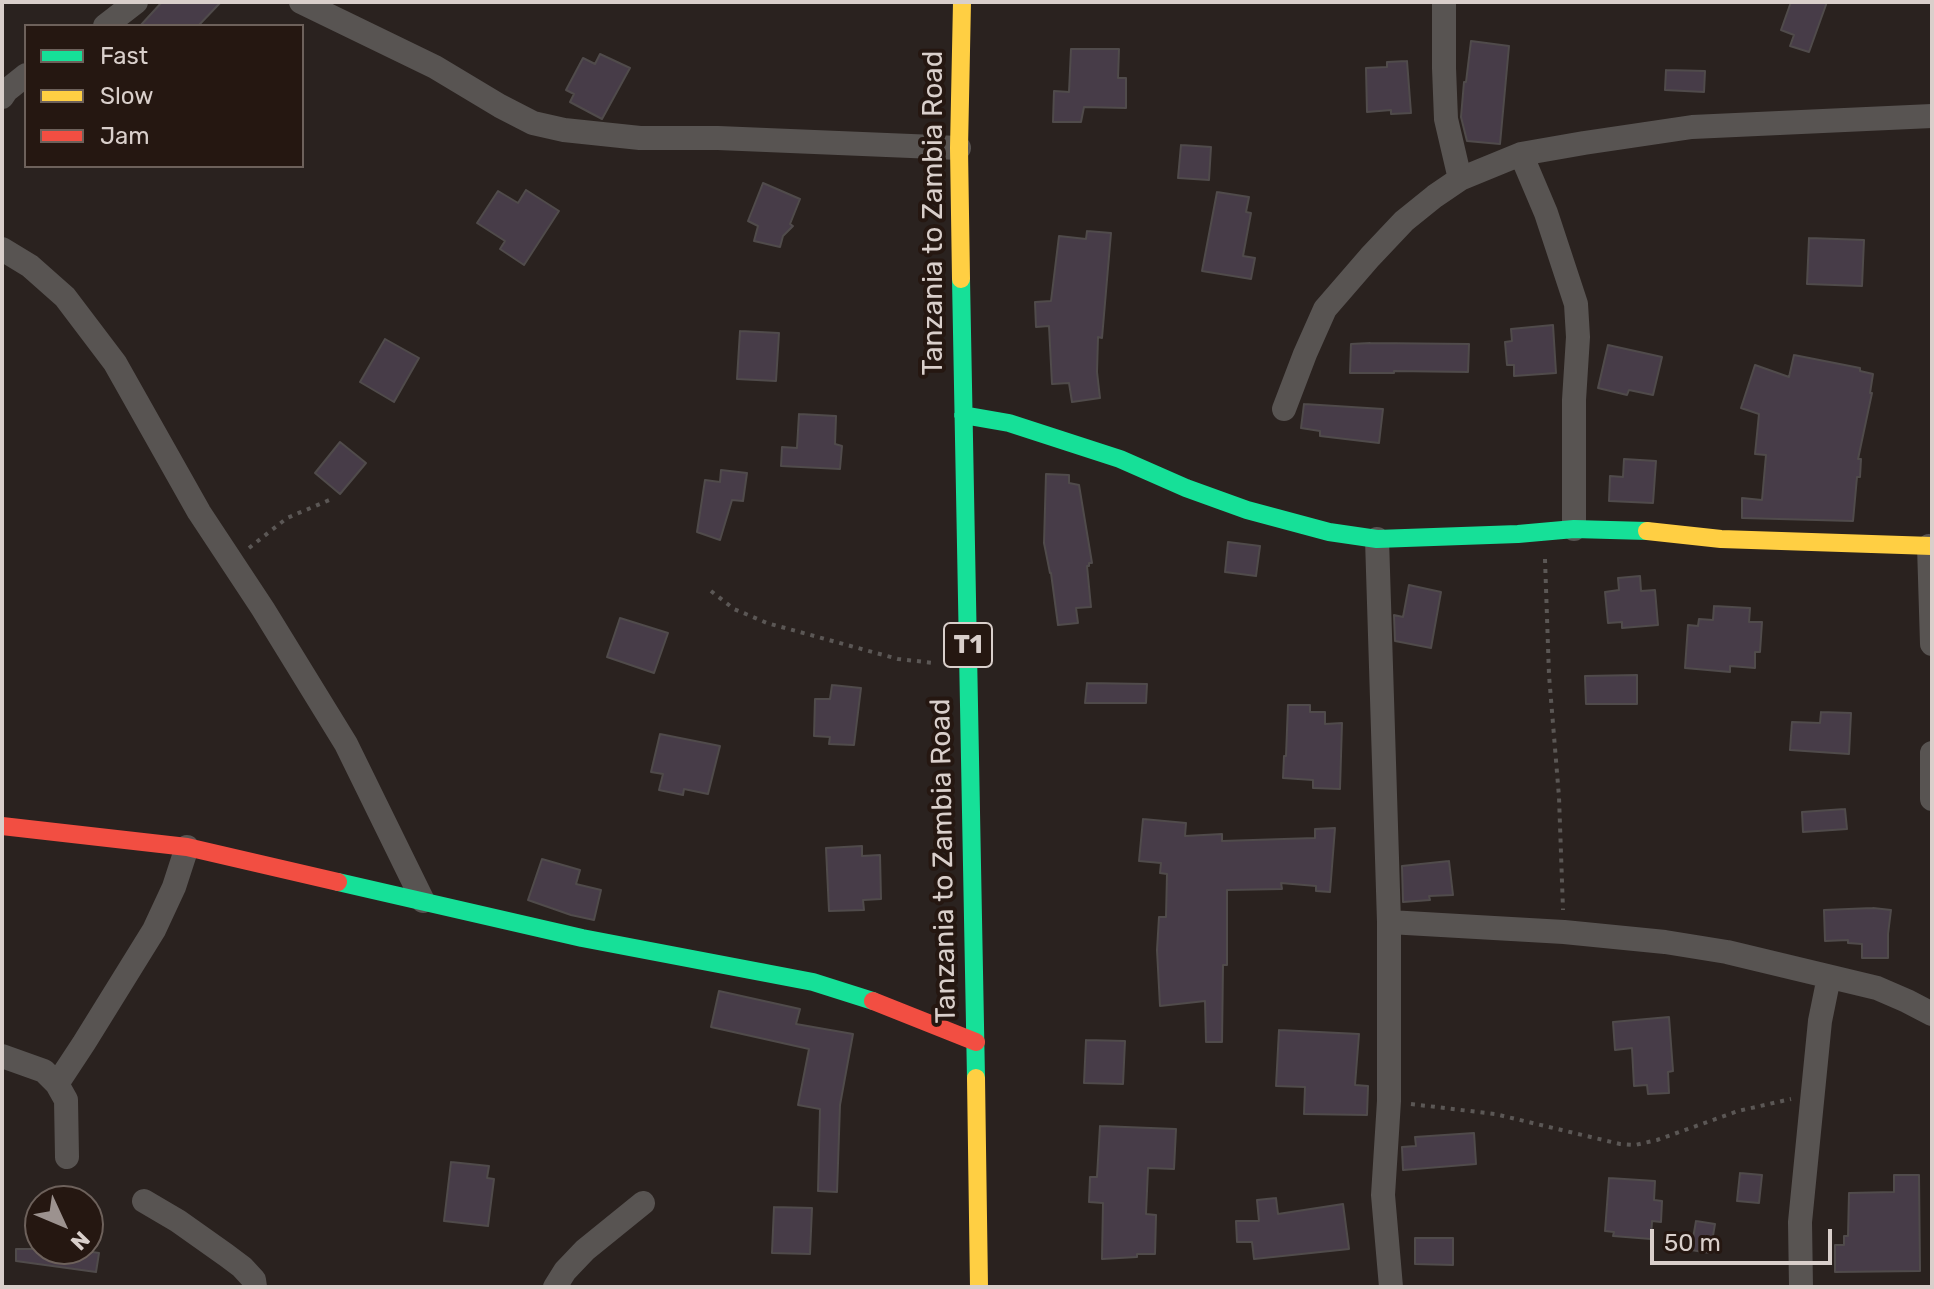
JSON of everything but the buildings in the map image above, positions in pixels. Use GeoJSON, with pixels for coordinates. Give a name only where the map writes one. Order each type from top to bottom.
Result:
{"type":"FeatureCollection","features":[{"type":"Feature","properties":{"kind":"main road","name":"Tanzania to Zambia Road"},"geometry":{"type":"LineString","coordinates":[[962,2],[959,148],[979,1287]]}},
{"type":"Feature","properties":{"kind":"main road"},"geometry":{"type":"LineString","coordinates":[[963,415],[1009,423],[1120,459],[1247,510],[1329,532],[1377,539],[1574,529],[1641,530],[1721,539],[1930,546]]}},
{"type":"Feature","properties":{"kind":"main road"},"geometry":{"type":"LineString","coordinates":[[2,826],[187,847],[582,938],[813,982],[865,998],[976,1042]]}},
{"type":"Feature","properties":{"kind":"street"},"geometry":{"type":"LineString","coordinates":[[108,24],[136,2]]}},
{"type":"Feature","properties":{"kind":"street"},"geometry":{"type":"LineString","coordinates":[[301,2],[435,67],[533,123],[564,130],[640,138],[718,138],[959,148]]}},
{"type":"Feature","properties":{"kind":"street"},"geometry":{"type":"LineString","coordinates":[[1444,2],[1446,119],[1460,179]]}},
{"type":"Feature","properties":{"kind":"street"},"geometry":{"type":"LineString","coordinates":[[2,97],[24,77]]}},
{"type":"Feature","properties":{"kind":"street"},"geometry":{"type":"LineString","coordinates":[[1284,409],[1325,309],[1404,221],[1460,179],[1521,154],[1692,127],[1932,116]]}},
{"type":"Feature","properties":{"kind":"street"},"geometry":{"type":"LineString","coordinates":[[1521,154],[1546,213],[1576,304],[1574,529]]}},
{"type":"Feature","properties":{"kind":"street"},"geometry":{"type":"LineString","coordinates":[[2,249],[30,266],[65,297],[115,363],[199,512],[346,744],[423,901]]}},
{"type":"Feature","properties":{"kind":"street"},"geometry":{"type":"LineString","coordinates":[[1377,539],[1389,922],[1389,1101],[1383,1195],[1391,1287]]}},
{"type":"Feature","properties":{"kind":"street"},"geometry":{"type":"LineString","coordinates":[[1930,546],[1932,644]]}},
{"type":"Feature","properties":{"kind":"street"},"geometry":{"type":"LineString","coordinates":[[1932,753],[1932,799]]}},
{"type":"Feature","properties":{"kind":"street"},"geometry":{"type":"LineString","coordinates":[[57,1084],[154,930],[174,887],[187,847]]}},
{"type":"Feature","properties":{"kind":"street"},"geometry":{"type":"LineString","coordinates":[[1389,922],[1564,932],[1727,952],[1877,988],[1932,1014]]}},
{"type":"Feature","properties":{"kind":"street"},"geometry":{"type":"LineString","coordinates":[[1801,1287],[1800,1222],[1820,1021],[1829,977]]}},
{"type":"Feature","properties":{"kind":"street"},"geometry":{"type":"LineString","coordinates":[[2,1056],[44,1071],[57,1084],[66,1100],[67,1157]]}},
{"type":"Feature","properties":{"kind":"street"},"geometry":{"type":"LineString","coordinates":[[144,1201],[178,1221],[242,1267],[254,1280],[255,1287]]}},
{"type":"Feature","properties":{"kind":"street"},"geometry":{"type":"LineString","coordinates":[[555,1287],[585,1250],[643,1203]]}},
{"type":"Feature","properties":{"kind":"path"},"geometry":{"type":"LineString","coordinates":[[232,562],[287,518],[334,498]]}},
{"type":"Feature","properties":{"kind":"path"},"geometry":{"type":"LineString","coordinates":[[1544,532],[1564,932]]}},
{"type":"Feature","properties":{"kind":"path"},"geometry":{"type":"LineString","coordinates":[[711,591],[734,609],[767,623],[898,659],[968,667]]}},
{"type":"Feature","properties":{"kind":"path"},"geometry":{"type":"LineString","coordinates":[[1389,1101],[1495,1114],[1635,1145],[1738,1111],[1813,1095]]}},
{"type":"Feature","properties":{"kind":"traffic: fast"},"geometry":{"type":"LineString","coordinates":[[961,279],[976,1078]]}},
{"type":"Feature","properties":{"kind":"traffic: fast"},"geometry":{"type":"LineString","coordinates":[[963,415],[1009,423],[1120,459],[1247,510],[1329,532],[1377,539],[1574,529],[1647,531]]}},
{"type":"Feature","properties":{"kind":"traffic: fast"},"geometry":{"type":"LineString","coordinates":[[338,882],[582,938],[813,982],[873,1001]]}},
{"type":"Feature","properties":{"kind":"traffic: slow"},"geometry":{"type":"LineString","coordinates":[[961,279],[959,148],[962,2]]}},
{"type":"Feature","properties":{"kind":"traffic: slow"},"geometry":{"type":"LineString","coordinates":[[1647,531],[1721,539],[1932,546]]}},
{"type":"Feature","properties":{"kind":"traffic: slow"},"geometry":{"type":"LineString","coordinates":[[976,1078],[979,1287]]}},
{"type":"Feature","properties":{"kind":"traffic: jam"},"geometry":{"type":"LineString","coordinates":[[2,826],[187,847],[338,882]]}},
{"type":"Feature","properties":{"kind":"traffic: jam"},"geometry":{"type":"LineString","coordinates":[[873,1001],[976,1042]]}}]}
